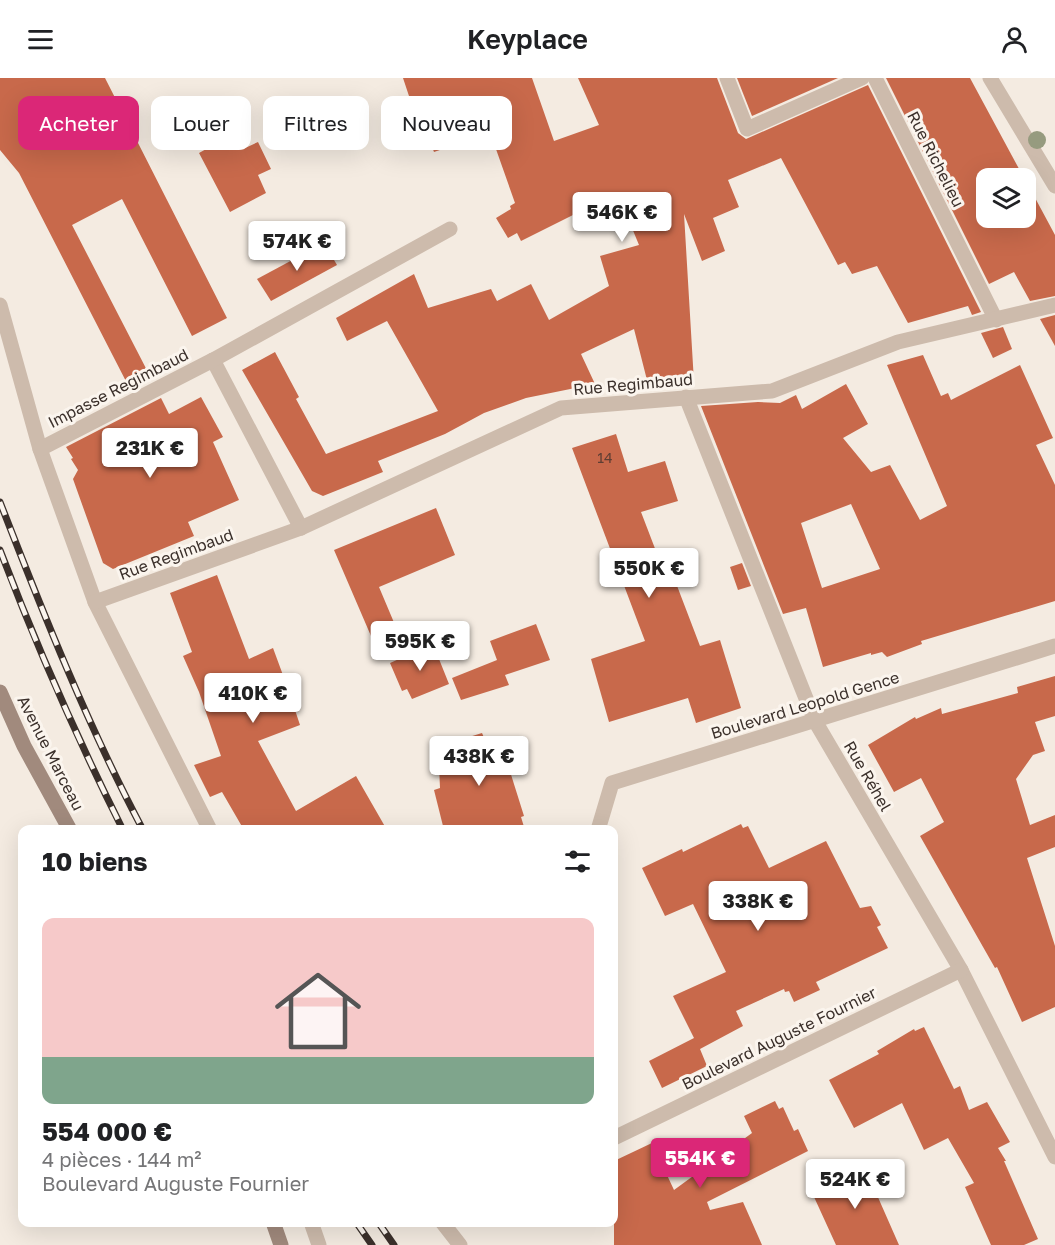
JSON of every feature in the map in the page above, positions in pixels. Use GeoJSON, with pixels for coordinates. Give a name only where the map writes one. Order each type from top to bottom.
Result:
{"type":"FeatureCollection","features":[{"type":"Feature","properties":{"kind":"street"},"geometry":{"type":"LineString","coordinates":[[727,78],[747,129],[862,78]]}},
{"type":"Feature","properties":{"kind":"street","name":"Rue Richelieu"},"geometry":{"type":"LineString","coordinates":[[875,78],[996,320]]}},
{"type":"Feature","properties":{"kind":"street"},"geometry":{"type":"LineString","coordinates":[[990,78],[1055,186]]}},
{"type":"Feature","properties":{"kind":"street","name":"Impasse Regimbaud"},"geometry":{"type":"LineString","coordinates":[[40,449],[213,360],[450,229]]}},
{"type":"Feature","properties":{"kind":"street"},"geometry":{"type":"LineString","coordinates":[[0,305],[40,449],[96,602],[208,825]]}},
{"type":"Feature","properties":{"kind":"street","name":"Rue Regimbaud"},"geometry":{"type":"LineString","coordinates":[[96,602],[301,528],[561,408],[772,391],[897,342],[1055,305]]}},
{"type":"Feature","properties":{"kind":"street","name":"Impasse Regimbaud"},"geometry":{"type":"LineString","coordinates":[[213,360],[301,528]]}},
{"type":"Feature","properties":{"kind":"street","name":"Rue Réhel"},"geometry":{"type":"LineString","coordinates":[[686,397],[815,721],[961,970],[1055,1157]]}},
{"type":"Feature","properties":{"kind":"street","name":"Boulevard Leopold Gence"},"geometry":{"type":"LineString","coordinates":[[599,825],[612,783],[1055,646]]}},
{"type":"Feature","properties":{"kind":"street","name":"Avenue Marceau"},"geometry":{"type":"LineString","coordinates":[[0,692],[24,746],[67,825]]}},
{"type":"Feature","properties":{"kind":"street"},"geometry":{"type":"LineString","coordinates":[[0,716],[24,746]]}},
{"type":"Feature","properties":{"kind":"street","name":"Boulevard Auguste Fournier"},"geometry":{"type":"LineString","coordinates":[[618,1136],[961,970]]}},
{"type":"Feature","properties":{"kind":"street"},"geometry":{"type":"LineString","coordinates":[[275,1227],[281,1245]]}},
{"type":"Feature","properties":{"kind":"street"},"geometry":{"type":"LineString","coordinates":[[313,1227],[319,1245]]}},
{"type":"Feature","properties":{"kind":"street"},"geometry":{"type":"LineString","coordinates":[[446,1227],[460,1245]]}},
{"type":"Feature","properties":{"kind":"building"},"geometry":{"type":"Polygon","coordinates":[[[0,78],[105,78],[114,96],[18,96],[18,150],[139,150],[139,145],[227,318],[192,336],[122,199],[72,225],[152,380],[131,391],[19,173],[0,150],[0,78]]]}},
{"type":"Feature","properties":{"kind":"building"},"geometry":{"type":"Polygon","coordinates":[[[403,78],[532,78],[554,141],[599,125],[578,78],[717,78],[738,133],[746,139],[868,85],[981,312],[972,315],[968,306],[908,323],[877,266],[852,274],[845,262],[838,265],[781,158],[728,180],[739,207],[713,218],[725,251],[702,261],[684,214],[694,382],[648,384],[634,329],[581,354],[595,384],[526,398],[484,413],[445,434],[378,461],[383,472],[323,496],[312,491],[242,370],[275,352],[299,397],[296,399],[326,454],[438,411],[387,321],[347,341],[336,318],[414,274],[428,308],[491,289],[497,301],[531,284],[549,320],[609,286],[600,256],[639,245],[620,199],[607,204],[605,199],[521,241],[517,233],[508,238],[496,218],[511,209],[510,206],[515,203],[496,150],[512,150],[512,96],[409,96],[403,78]]]}},
{"type":"Feature","properties":{"kind":"building"},"geometry":{"type":"Polygon","coordinates":[[[737,78],[838,78],[752,116],[737,78]]]}},
{"type":"Feature","properties":{"kind":"building"},"geometry":{"type":"Polygon","coordinates":[[[886,78],[970,78],[1019,168],[976,168],[976,228],[1036,228],[1036,200],[1055,235],[1055,296],[1030,301],[1014,272],[989,284],[886,78]]]}},
{"type":"Feature","properties":{"kind":"building"},"geometry":{"type":"Polygon","coordinates":[[[258,142],[271,169],[258,175],[266,193],[230,212],[199,153],[204,150],[251,150],[251,145],[258,142]]]}},
{"type":"Feature","properties":{"kind":"building"},"geometry":{"type":"Polygon","coordinates":[[[324,243],[337,265],[271,301],[257,279],[324,243]]]}},
{"type":"Feature","properties":{"kind":"building"},"geometry":{"type":"Polygon","coordinates":[[[1055,315],[1055,346],[1040,319],[1055,315]]]}},
{"type":"Feature","properties":{"kind":"building"},"geometry":{"type":"Polygon","coordinates":[[[1003,327],[1012,349],[993,358],[981,333],[1003,327]]]}},
{"type":"Feature","properties":{"kind":"building"},"geometry":{"type":"Polygon","coordinates":[[[923,355],[941,396],[948,393],[951,400],[1020,365],[1053,438],[1036,445],[1055,485],[1055,601],[921,641],[922,644],[887,657],[882,652],[871,655],[871,653],[823,667],[806,608],[783,614],[701,406],[758,402],[780,403],[796,395],[802,409],[846,384],[868,424],[843,438],[871,472],[890,465],[920,520],[947,506],[887,365],[923,355]],[[851,504],[801,523],[822,588],[880,569],[851,504]]]}},
{"type":"Feature","properties":{"kind":"building"},"geometry":{"type":"Polygon","coordinates":[[[201,397],[223,437],[213,442],[239,500],[188,522],[194,536],[113,569],[103,563],[73,479],[78,470],[66,447],[161,398],[169,414],[201,397]]]}},
{"type":"Feature","properties":{"kind":"building"},"geometry":{"type":"Polygon","coordinates":[[[616,434],[628,472],[665,461],[678,501],[641,512],[664,572],[671,570],[700,646],[720,640],[741,708],[696,723],[688,698],[609,722],[591,659],[645,641],[572,448],[616,434]]]}},
{"type":"Feature","properties":{"kind":"building"},"geometry":{"type":"Polygon","coordinates":[[[436,508],[455,555],[379,587],[398,632],[374,643],[334,550],[436,508]]]}},
{"type":"Feature","properties":{"kind":"building"},"geometry":{"type":"Polygon","coordinates":[[[742,563],[751,586],[738,590],[730,567],[742,563]]]}},
{"type":"Feature","properties":{"kind":"building"},"geometry":{"type":"Polygon","coordinates":[[[217,575],[249,659],[273,648],[300,725],[258,741],[296,811],[356,776],[384,825],[241,825],[222,792],[210,797],[194,765],[221,756],[199,692],[183,656],[192,652],[170,593],[217,575]]]}},
{"type":"Feature","properties":{"kind":"building"},"geometry":{"type":"Polygon","coordinates":[[[536,624],[550,660],[505,675],[509,685],[461,700],[452,678],[497,660],[490,641],[536,624]]]}},
{"type":"Feature","properties":{"kind":"building"},"geometry":{"type":"Polygon","coordinates":[[[433,644],[449,684],[412,699],[407,689],[402,691],[390,663],[433,644]]]}},
{"type":"Feature","properties":{"kind":"building"},"geometry":{"type":"Polygon","coordinates":[[[1055,676],[1055,716],[1035,722],[1045,751],[1033,755],[1016,779],[1030,825],[1055,815],[1055,847],[1027,858],[1055,946],[1055,1007],[1022,1022],[997,967],[995,968],[920,836],[944,822],[921,778],[894,792],[868,745],[915,717],[916,719],[941,708],[942,714],[1018,693],[1017,687],[1055,676]]]}},
{"type":"Feature","properties":{"kind":"building"},"geometry":{"type":"Polygon","coordinates":[[[482,733],[485,740],[496,737],[498,741],[514,745],[508,765],[524,816],[521,817],[523,825],[443,825],[434,790],[440,788],[439,766],[450,751],[458,749],[456,741],[482,733]]]}},
{"type":"Feature","properties":{"kind":"building"},"geometry":{"type":"Polygon","coordinates":[[[741,824],[743,828],[748,826],[769,868],[826,841],[860,908],[871,906],[881,925],[877,927],[888,948],[816,982],[820,990],[794,1002],[789,991],[785,992],[784,989],[736,1011],[743,1026],[700,1049],[707,1066],[662,1088],[649,1061],[694,1038],[673,996],[726,972],[693,904],[665,916],[642,868],[682,849],[683,852],[741,824]]]}},
{"type":"Feature","properties":{"kind":"building"},"geometry":{"type":"Polygon","coordinates":[[[924,1027],[954,1089],[960,1086],[969,1110],[987,1102],[1010,1142],[998,1148],[1006,1161],[1004,1161],[1038,1239],[1024,1245],[991,1245],[965,1187],[974,1183],[948,1138],[924,1150],[902,1103],[854,1128],[829,1080],[879,1054],[877,1051],[914,1029],[915,1031],[924,1027]]]}},
{"type":"Feature","properties":{"kind":"building"},"geometry":{"type":"Polygon","coordinates":[[[775,1101],[779,1109],[783,1107],[794,1131],[798,1129],[808,1151],[707,1202],[710,1210],[743,1202],[762,1245],[614,1245],[614,1227],[618,1227],[618,1159],[652,1143],[674,1190],[752,1133],[744,1116],[775,1101]]]}},
{"type":"Feature","properties":{"kind":"building"},"geometry":{"type":"Polygon","coordinates":[[[876,1170],[888,1192],[877,1195],[899,1245],[836,1245],[809,1186],[876,1170]]]}},
{"type":"Feature","properties":{"kind":"railway"},"geometry":{"type":"LineString","coordinates":[[0,502],[84,709],[140,825]]}},
{"type":"Feature","properties":{"kind":"railway"},"geometry":{"type":"LineString","coordinates":[[0,550],[58,691],[121,825]]}},
{"type":"Feature","properties":{"kind":"railway"},"geometry":{"type":"LineString","coordinates":[[359,1227],[372,1245]]}},
{"type":"Feature","properties":{"kind":"railway"},"geometry":{"type":"LineString","coordinates":[[381,1227],[394,1245]]}}]}
